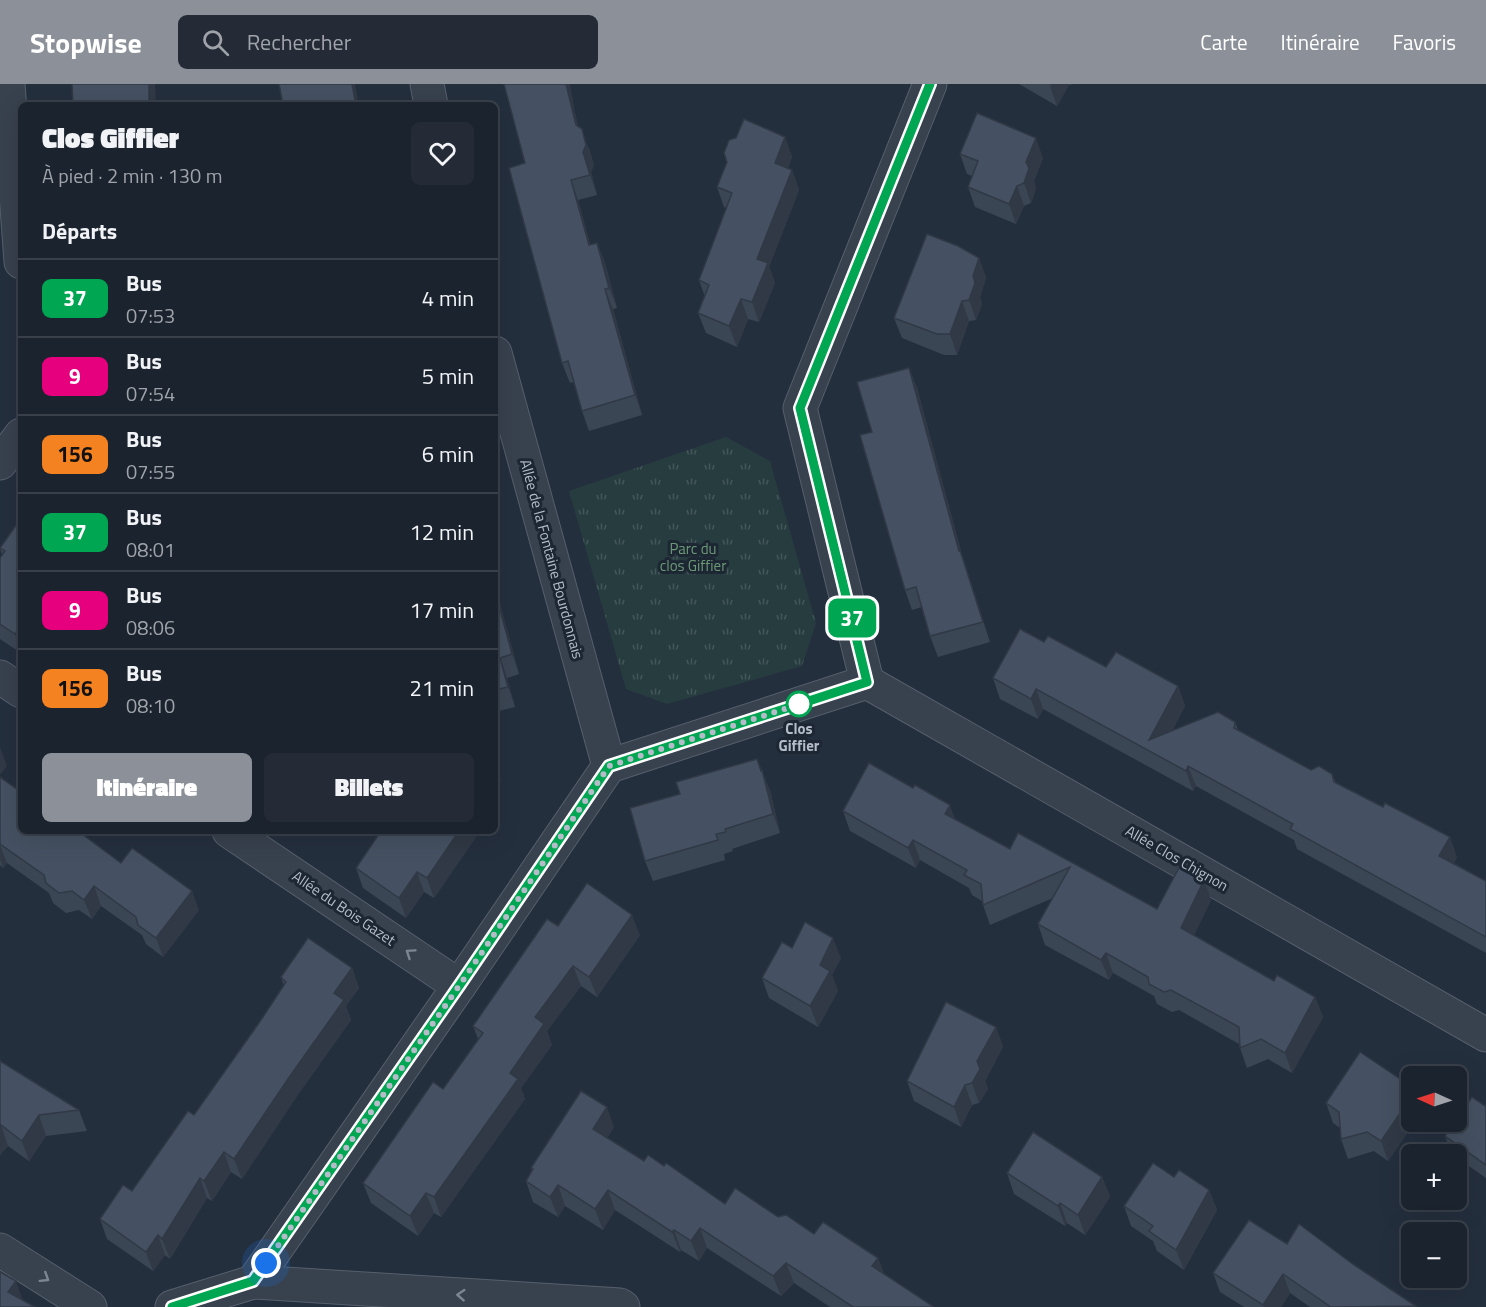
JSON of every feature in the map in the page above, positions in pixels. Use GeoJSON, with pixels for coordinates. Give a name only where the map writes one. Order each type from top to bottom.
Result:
{"type":"FeatureCollection","features":[{"type":"Feature","properties":{"kind":"street"},"geometry":{"type":"LineString","coordinates":[[8,84],[18,221]]}},
{"type":"Feature","properties":{"kind":"street"},"geometry":{"type":"LineString","coordinates":[[427,84],[430,102]]}},
{"type":"Feature","properties":{"kind":"street"},"geometry":{"type":"LineString","coordinates":[[253,1281],[609,766],[867,682],[800,408],[930,84]]}},
{"type":"Feature","properties":{"kind":"street","name":"Allée de la Fontaine Bourdonnais"},"geometry":{"type":"LineString","coordinates":[[498,364],[609,766]]}},
{"type":"Feature","properties":{"kind":"street"},"geometry":{"type":"LineString","coordinates":[[0,463],[18,439]]}},
{"type":"Feature","properties":{"kind":"street"},"geometry":{"type":"LineString","coordinates":[[0,677],[18,689]]}},
{"type":"Feature","properties":{"kind":"street","name":"Allée Clos Chignon"},"geometry":{"type":"LineString","coordinates":[[867,682],[1486,1035]]}},
{"type":"Feature","properties":{"kind":"street","name":"Allée du Bois Gazet"},"geometry":{"type":"LineString","coordinates":[[233,834],[459,986]]}},
{"type":"Feature","properties":{"kind":"street"},"geometry":{"type":"LineString","coordinates":[[0,1250],[90,1307]]}},
{"type":"Feature","properties":{"kind":"street"},"geometry":{"type":"LineString","coordinates":[[172,1307],[253,1281],[623,1307]]}},
{"type":"Feature","properties":{"kind":"green space","name":"Parc du clos Giffier"},"geometry":{"type":"Polygon","coordinates":[[[726,437],[770,461],[816,623],[802,666],[667,704],[626,689],[569,491],[726,437]]]}},
{"type":"Feature","properties":{"kind":"building"},"geometry":{"type":"Polygon","coordinates":[[[72,84],[149,84],[149,102],[73,102],[72,84]]]}},
{"type":"Feature","properties":{"kind":"building"},"geometry":{"type":"Polygon","coordinates":[[[279,84],[352,84],[355,102],[282,102],[279,84]]]}},
{"type":"Feature","properties":{"kind":"building"},"geometry":{"type":"Polygon","coordinates":[[[504,84],[566,84],[576,125],[582,129],[586,145],[583,152],[590,175],[571,180],[589,245],[597,243],[609,288],[605,289],[635,395],[582,411],[568,361],[562,363],[509,168],[525,163],[504,84]]]}},
{"type":"Feature","properties":{"kind":"building"},"geometry":{"type":"Polygon","coordinates":[[[977,113],[1036,138],[1026,162],[1029,168],[1024,183],[1017,186],[1009,204],[968,187],[978,161],[960,154],[977,113]]]}},
{"type":"Feature","properties":{"kind":"building"},"geometry":{"type":"Polygon","coordinates":[[[744,119],[785,137],[775,163],[792,170],[757,259],[768,263],[752,302],[741,299],[729,326],[698,313],[709,285],[699,280],[732,193],[717,187],[727,162],[724,153],[729,140],[736,138],[744,119]]]}},
{"type":"Feature","properties":{"kind":"building"},"geometry":{"type":"Polygon","coordinates":[[[927,234],[958,246],[979,258],[973,276],[975,283],[969,300],[962,301],[950,334],[937,334],[894,318],[927,234]]]}},
{"type":"Feature","properties":{"kind":"building"},"geometry":{"type":"Polygon","coordinates":[[[909,368],[959,551],[983,622],[930,636],[916,587],[905,590],[860,435],[872,432],[857,382],[909,368]]]}},
{"type":"Feature","properties":{"kind":"building"},"geometry":{"type":"Polygon","coordinates":[[[18,522],[18,630],[15,634],[0,624],[0,558],[5,551],[0,548],[18,522]]]}},
{"type":"Feature","properties":{"kind":"building"},"geometry":{"type":"Polygon","coordinates":[[[498,602],[512,654],[500,658],[508,687],[498,689],[498,602]]]}},
{"type":"Feature","properties":{"kind":"building"},"geometry":{"type":"Polygon","coordinates":[[[1020,629],[1044,642],[1048,636],[1106,667],[1116,652],[1178,686],[1149,740],[1218,712],[1235,722],[1234,728],[1311,770],[1319,766],[1332,774],[1334,782],[1383,807],[1385,803],[1450,837],[1439,856],[1486,881],[1486,937],[1290,829],[1293,824],[1188,766],[1186,771],[1036,689],[1031,699],[993,678],[1020,629]]]}},
{"type":"Feature","properties":{"kind":"building"},"geometry":{"type":"Polygon","coordinates":[[[757,759],[773,814],[725,829],[726,832],[716,834],[718,840],[645,861],[630,808],[680,794],[676,782],[757,759]]]}},
{"type":"Feature","properties":{"kind":"building"},"geometry":{"type":"Polygon","coordinates":[[[869,763],[913,788],[915,785],[950,805],[945,814],[1010,849],[1018,833],[1157,909],[1180,866],[1204,880],[1181,928],[1274,981],[1277,975],[1315,997],[1285,1053],[1261,1039],[1240,1048],[1239,1027],[1171,990],[1164,992],[1149,984],[1148,977],[1106,953],[1101,960],[1038,924],[1070,867],[983,905],[981,884],[964,875],[967,870],[913,840],[908,848],[843,811],[869,763]]]}},
{"type":"Feature","properties":{"kind":"building"},"geometry":{"type":"Polygon","coordinates":[[[0,777],[18,790],[18,834],[82,834],[121,863],[132,848],[192,891],[156,938],[138,925],[136,917],[94,886],[84,900],[72,891],[59,893],[46,883],[44,875],[0,844],[0,777]]]}},
{"type":"Feature","properties":{"kind":"building"},"geometry":{"type":"Polygon","coordinates":[[[379,834],[457,834],[427,878],[417,872],[399,898],[356,868],[379,834]]]}},
{"type":"Feature","properties":{"kind":"building"},"geometry":{"type":"Polygon","coordinates":[[[587,883],[632,915],[589,977],[573,966],[535,1017],[544,1024],[510,1073],[518,1079],[434,1197],[426,1193],[410,1216],[363,1183],[433,1082],[443,1089],[483,1033],[473,1026],[547,919],[558,926],[587,883]]]}},
{"type":"Feature","properties":{"kind":"building"},"geometry":{"type":"Polygon","coordinates":[[[805,922],[833,938],[820,965],[830,971],[810,1006],[762,978],[782,942],[792,948],[805,922]]]}},
{"type":"Feature","properties":{"kind":"building"},"geometry":{"type":"Polygon","coordinates":[[[308,938],[352,968],[334,993],[344,1000],[234,1159],[224,1152],[204,1181],[200,1178],[162,1239],[158,1235],[146,1252],[100,1219],[123,1185],[132,1191],[188,1111],[194,1115],[286,982],[281,977],[308,938]]]}},
{"type":"Feature","properties":{"kind":"building"},"geometry":{"type":"Polygon","coordinates":[[[946,1002],[996,1027],[977,1061],[980,1069],[972,1083],[965,1085],[954,1107],[907,1081],[946,1002]]]}},
{"type":"Feature","properties":{"kind":"building"},"geometry":{"type":"Polygon","coordinates":[[[1360,1052],[1401,1080],[1401,1112],[1381,1141],[1367,1132],[1341,1139],[1339,1112],[1326,1103],[1360,1052]]]}},
{"type":"Feature","properties":{"kind":"building"},"geometry":{"type":"Polygon","coordinates":[[[0,1061],[79,1110],[39,1115],[22,1141],[0,1126],[0,1061]]]}},
{"type":"Feature","properties":{"kind":"building"},"geometry":{"type":"Polygon","coordinates":[[[581,1091],[607,1107],[593,1129],[644,1161],[648,1155],[664,1166],[666,1163],[725,1204],[735,1188],[778,1217],[786,1215],[814,1234],[823,1222],[878,1258],[872,1266],[934,1307],[853,1307],[786,1263],[773,1276],[700,1228],[691,1241],[674,1230],[672,1232],[608,1190],[595,1209],[558,1185],[550,1197],[526,1181],[533,1169],[531,1168],[581,1091]]]}},
{"type":"Feature","properties":{"kind":"building"},"geometry":{"type":"Polygon","coordinates":[[[1472,1097],[1486,1105],[1486,1165],[1467,1152],[1467,1144],[1456,1144],[1445,1136],[1448,1132],[1467,1132],[1467,1104],[1472,1097]]]}},
{"type":"Feature","properties":{"kind":"building"},"geometry":{"type":"Polygon","coordinates":[[[1033,1132],[1102,1177],[1078,1215],[1060,1203],[1058,1206],[1007,1173],[1033,1132]]]}},
{"type":"Feature","properties":{"kind":"building"},"geometry":{"type":"Polygon","coordinates":[[[1153,1163],[1174,1177],[1179,1170],[1209,1190],[1176,1250],[1149,1231],[1153,1226],[1124,1206],[1153,1163]]]}},
{"type":"Feature","properties":{"kind":"building"},"geometry":{"type":"Polygon","coordinates":[[[1249,1220],[1287,1244],[1299,1224],[1354,1265],[1416,1306],[1331,1307],[1283,1274],[1263,1305],[1213,1273],[1249,1220]]]}},
{"type":"Feature","properties":{"kind":"building"},"geometry":{"type":"Polygon","coordinates":[[[0,1272],[16,1281],[8,1292],[35,1307],[0,1307],[0,1272]]]}},
{"type":"Feature","properties":{"kind":"bus line","name":"37"},"geometry":{"type":"LineString","coordinates":[[172,1307],[253,1281],[609,766],[867,682],[800,408],[930,84]]}},
{"type":"Feature","properties":{"kind":"place","name":"Clos Giffier"},"geometry":{"type":"Point","coordinates":[799,704]}},
{"type":"Feature","properties":{"kind":"route"},"geometry":{"type":"LineString","coordinates":[[266,1263],[609,766],[803,703],[799,704]]}}]}
